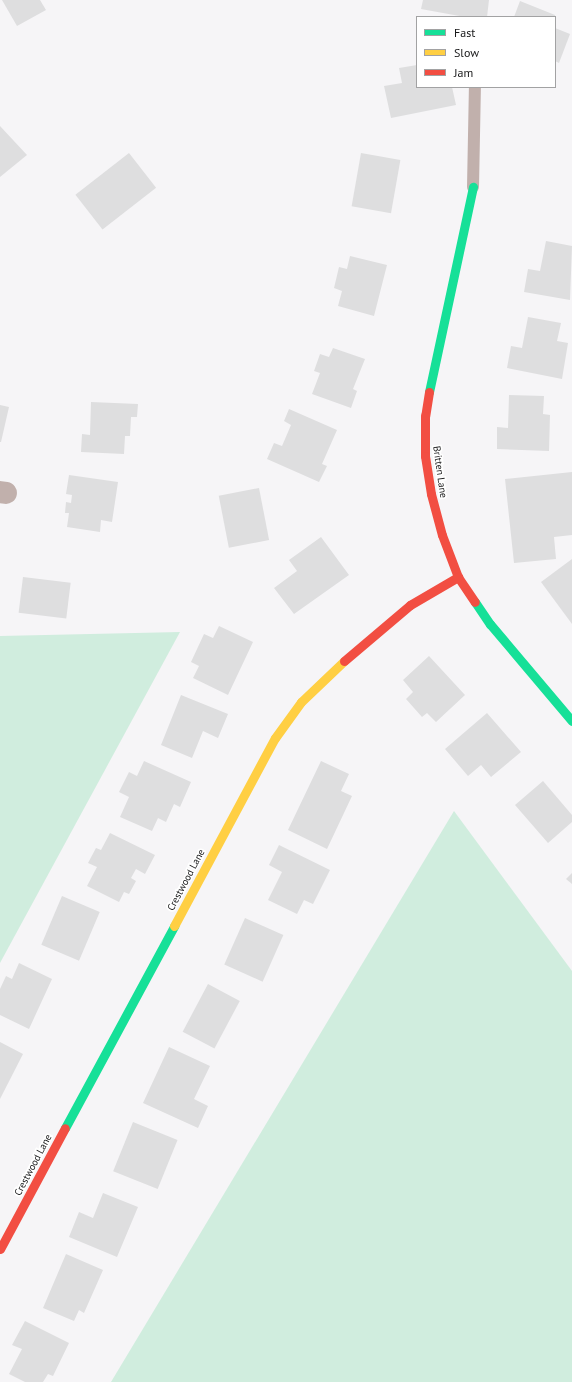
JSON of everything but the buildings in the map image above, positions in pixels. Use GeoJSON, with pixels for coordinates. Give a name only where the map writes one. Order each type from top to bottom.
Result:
{"type":"FeatureCollection","features":[{"type":"Feature","properties":{"kind":"street","name":"Britten Lane"},"geometry":{"type":"LineString","coordinates":[[474,187],[431,375],[425,416],[425,456],[431,494],[442,536],[458,577],[490,624],[572,721]]}},
{"type":"Feature","properties":{"kind":"street","name":"Crestwood Lane"},"geometry":{"type":"LineString","coordinates":[[0,1249],[276,738],[301,702],[331,671],[410,605],[458,577]]}},
{"type":"Feature","properties":{"kind":"lane"},"geometry":{"type":"LineString","coordinates":[[474,88],[474,187]]}},
{"type":"Feature","properties":{"kind":"green space"},"geometry":{"type":"Polygon","coordinates":[[[180,632],[0,963],[0,636],[180,632]]]}},
{"type":"Feature","properties":{"kind":"green space"},"geometry":{"type":"Polygon","coordinates":[[[454,811],[572,971],[572,1382],[111,1382],[454,811]]]}},
{"type":"Feature","properties":{"kind":"traffic: fast"},"geometry":{"type":"LineString","coordinates":[[429,392],[473,187]]}},
{"type":"Feature","properties":{"kind":"traffic: fast"},"geometry":{"type":"LineString","coordinates":[[475,602],[490,624],[572,721]]}},
{"type":"Feature","properties":{"kind":"traffic: fast"},"geometry":{"type":"LineString","coordinates":[[65,1128],[174,926]]}},
{"type":"Feature","properties":{"kind":"traffic: slow"},"geometry":{"type":"LineString","coordinates":[[174,926],[275,738],[301,702],[344,661]]}},
{"type":"Feature","properties":{"kind":"traffic: jam"},"geometry":{"type":"LineString","coordinates":[[429,392],[425,416],[425,456],[431,494],[442,535],[458,577],[475,602]]}},
{"type":"Feature","properties":{"kind":"traffic: jam"},"geometry":{"type":"LineString","coordinates":[[344,661],[410,605],[458,577]]}},
{"type":"Feature","properties":{"kind":"traffic: jam"},"geometry":{"type":"LineString","coordinates":[[0,1249],[65,1128]]}}]}
